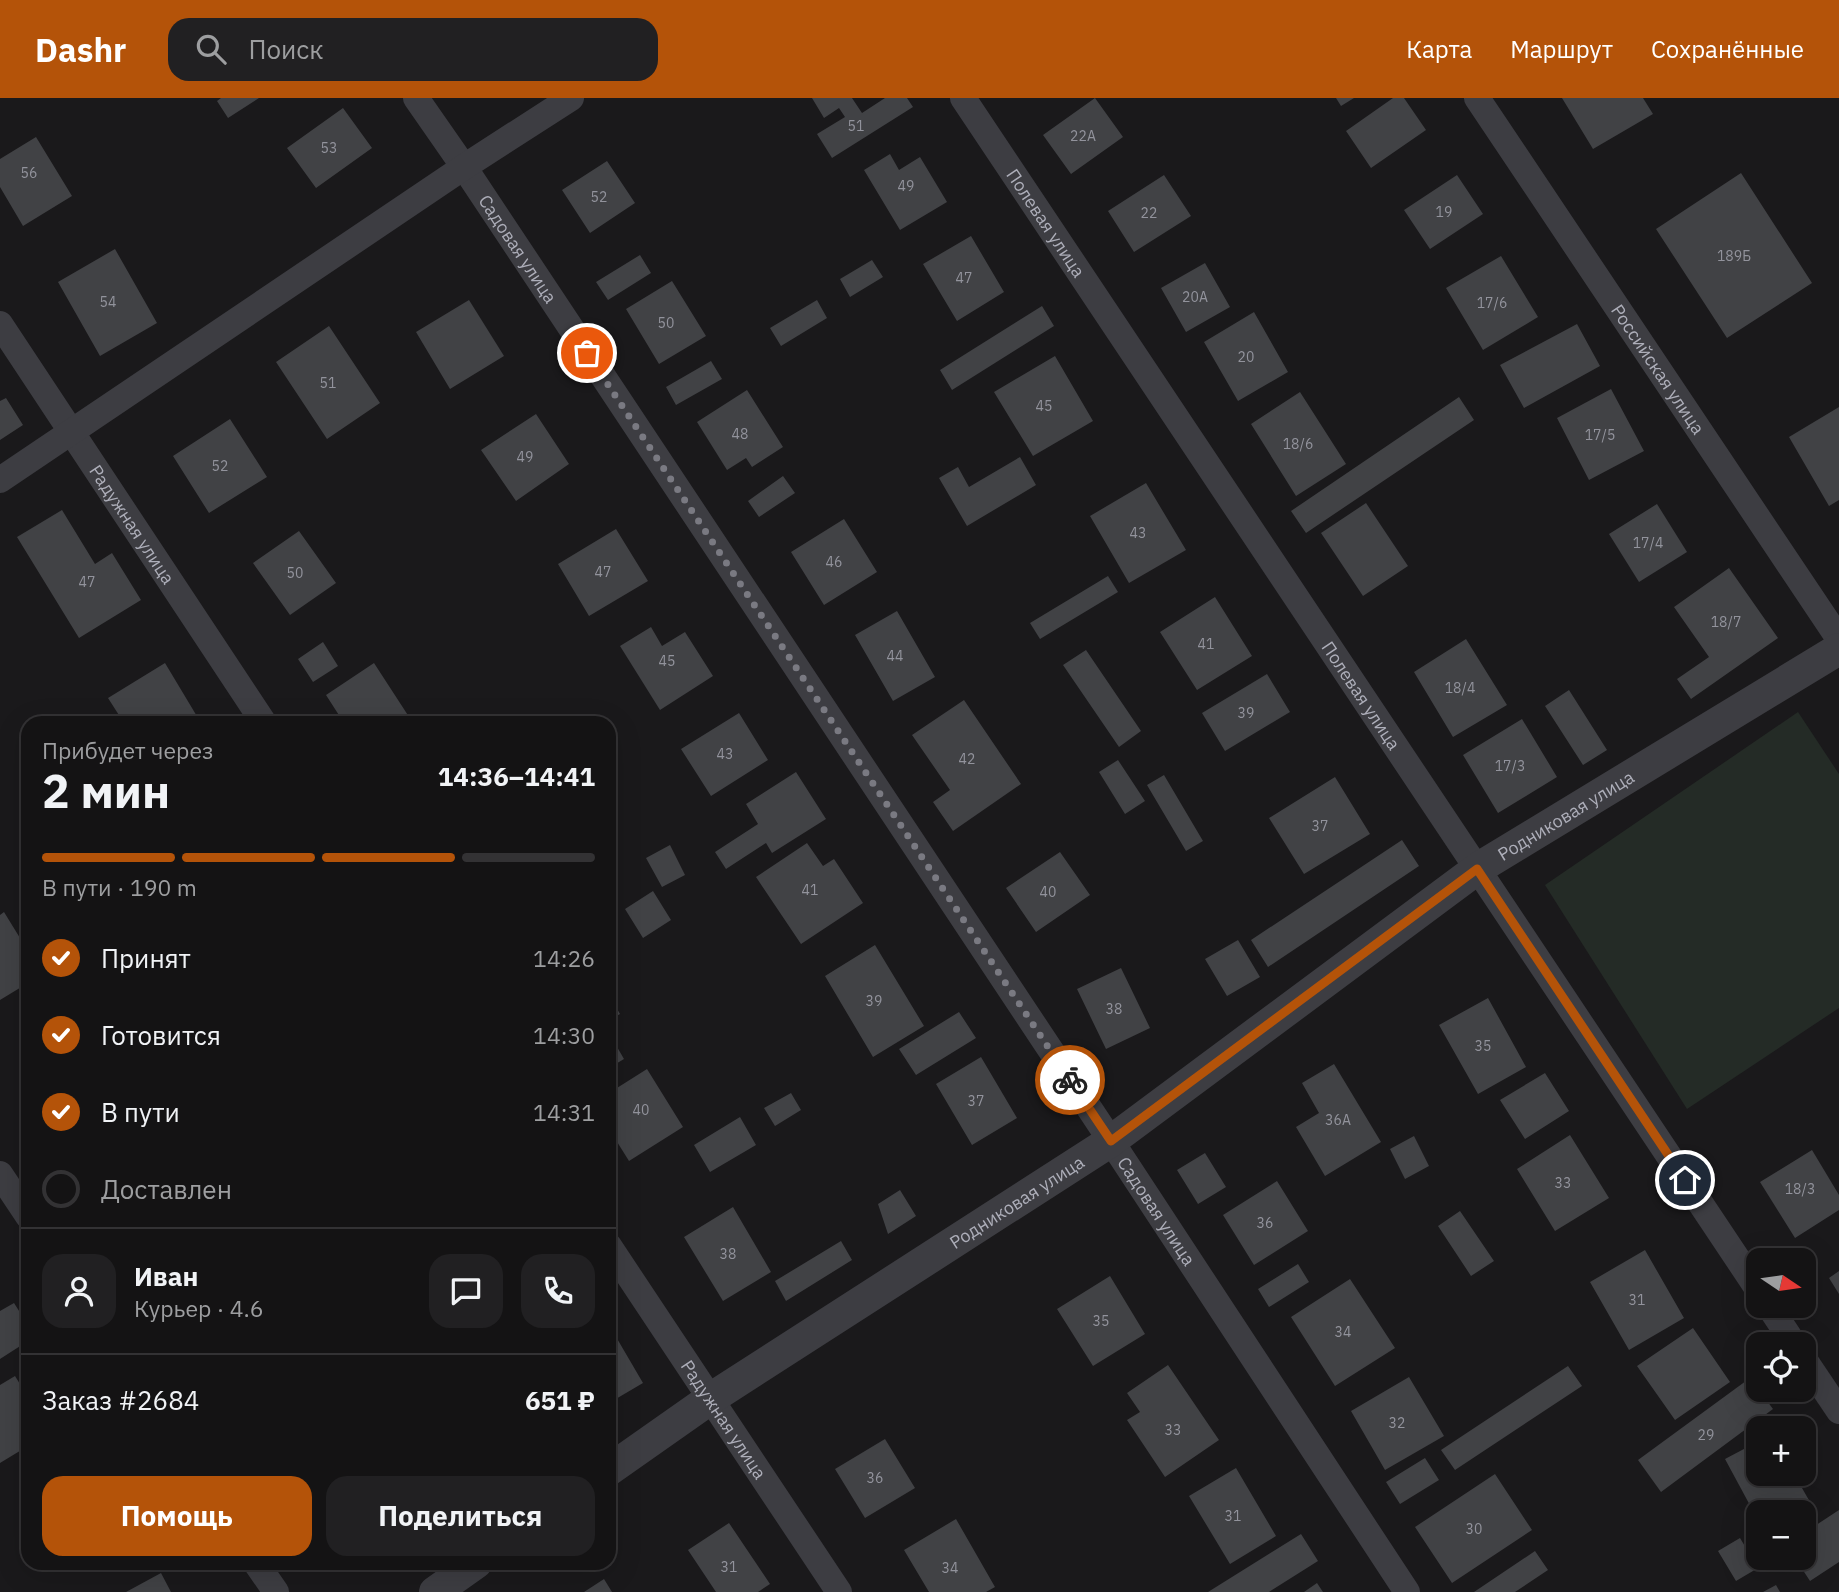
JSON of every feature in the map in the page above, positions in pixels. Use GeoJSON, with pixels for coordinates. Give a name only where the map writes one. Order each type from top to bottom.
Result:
{"type":"FeatureCollection","features":[{"type":"Feature","properties":{"kind":"street","name":"Садовая улица"},"geometry":{"type":"LineString","coordinates":[[416,98],[1111,1141],[1407,1592]]}},
{"type":"Feature","properties":{"kind":"street"},"geometry":{"type":"LineString","coordinates":[[0,480],[464,167],[571,98]]}},
{"type":"Feature","properties":{"kind":"street","name":"Полевая улица"},"geometry":{"type":"LineString","coordinates":[[963,98],[1746,1272]]}},
{"type":"Feature","properties":{"kind":"street","name":"Российская улица"},"geometry":{"type":"LineString","coordinates":[[1477,98],[1839,639]]}},
{"type":"Feature","properties":{"kind":"street","name":"Радужная улица"},"geometry":{"type":"LineString","coordinates":[[0,324],[259,716]]}},
{"type":"Feature","properties":{"kind":"street","name":"Родниковая улица"},"geometry":{"type":"LineString","coordinates":[[616,1465],[710,1399],[1111,1141],[1477,869],[1839,649]]}},
{"type":"Feature","properties":{"kind":"street"},"geometry":{"type":"LineString","coordinates":[[0,1174],[21,1206]]}},
{"type":"Feature","properties":{"kind":"street","name":"Радужная улица"},"geometry":{"type":"LineString","coordinates":[[616,1257],[839,1592]]}},
{"type":"Feature","properties":{"kind":"street"},"geometry":{"type":"LineString","coordinates":[[1816,1377],[1839,1411]]}},
{"type":"Feature","properties":{"kind":"street"},"geometry":{"type":"LineString","coordinates":[[261,1570],[276,1592]]}},
{"type":"Feature","properties":{"kind":"street"},"geometry":{"type":"LineString","coordinates":[[435,1592],[467,1570]]}},
{"type":"Feature","properties":{"kind":"shaded area"},"geometry":{"type":"Polygon","coordinates":[[[1798,712],[1839,774],[1839,1008],[1687,1109],[1545,885],[1798,712]]]}},
{"type":"Feature","properties":{"kind":"building"},"geometry":{"type":"Polygon","coordinates":[[[221,98],[259,98],[228,118],[217,101],[221,98]]]}},
{"type":"Feature","properties":{"kind":"building"},"geometry":{"type":"Polygon","coordinates":[[[812,98],[852,98],[862,113],[885,98],[907,98],[913,107],[832,158],[817,134],[845,117],[839,108],[824,118],[812,98]]]}},
{"type":"Feature","properties":{"kind":"building"},"geometry":{"type":"Polygon","coordinates":[[[1095,98],[1123,137],[1071,174],[1043,135],[1095,98]]]}},
{"type":"Feature","properties":{"kind":"building"},"geometry":{"type":"Polygon","coordinates":[[[1336,98],[1354,98],[1341,106],[1336,98]]]}},
{"type":"Feature","properties":{"kind":"building"},"geometry":{"type":"Polygon","coordinates":[[[1393,98],[1404,98],[1426,130],[1371,168],[1346,131],[1393,98]]]}},
{"type":"Feature","properties":{"kind":"building"},"geometry":{"type":"Polygon","coordinates":[[[1562,98],[1643,98],[1653,114],[1593,149],[1562,98]]]}},
{"type":"Feature","properties":{"kind":"building"},"geometry":{"type":"Polygon","coordinates":[[[343,108],[372,148],[316,188],[287,148],[343,108]]]}},
{"type":"Feature","properties":{"kind":"building"},"geometry":{"type":"Polygon","coordinates":[[[36,137],[72,196],[23,226],[0,187],[0,159],[36,137]]]}},
{"type":"Feature","properties":{"kind":"building"},"geometry":{"type":"Polygon","coordinates":[[[890,154],[899,170],[920,157],[947,202],[900,230],[864,170],[890,154]]]}},
{"type":"Feature","properties":{"kind":"building"},"geometry":{"type":"Polygon","coordinates":[[[607,161],[635,203],[590,233],[562,190],[607,161]]]}},
{"type":"Feature","properties":{"kind":"building"},"geometry":{"type":"Polygon","coordinates":[[[1741,173],[1812,283],[1727,338],[1656,229],[1741,173]]]}},
{"type":"Feature","properties":{"kind":"building"},"geometry":{"type":"Polygon","coordinates":[[[1164,175],[1191,216],[1134,252],[1108,211],[1164,175]]]}},
{"type":"Feature","properties":{"kind":"building"},"geometry":{"type":"Polygon","coordinates":[[[1457,175],[1483,214],[1430,249],[1404,210],[1457,175]]]}},
{"type":"Feature","properties":{"kind":"building"},"geometry":{"type":"Polygon","coordinates":[[[971,236],[1004,292],[957,321],[923,264],[971,236]]]}},
{"type":"Feature","properties":{"kind":"building"},"geometry":{"type":"Polygon","coordinates":[[[115,249],[157,323],[100,356],[58,282],[115,249]]]}},
{"type":"Feature","properties":{"kind":"building"},"geometry":{"type":"Polygon","coordinates":[[[640,255],[651,273],[608,300],[596,282],[640,255]]]}},
{"type":"Feature","properties":{"kind":"building"},"geometry":{"type":"Polygon","coordinates":[[[1501,256],[1538,317],[1483,350],[1446,288],[1501,256]]]}},
{"type":"Feature","properties":{"kind":"building"},"geometry":{"type":"Polygon","coordinates":[[[872,260],[883,277],[850,297],[840,279],[872,260]]]}},
{"type":"Feature","properties":{"kind":"building"},"geometry":{"type":"Polygon","coordinates":[[[1205,263],[1230,307],[1186,332],[1161,288],[1205,263]]]}},
{"type":"Feature","properties":{"kind":"building"},"geometry":{"type":"Polygon","coordinates":[[[672,281],[706,336],[659,364],[626,309],[672,281]]]}},
{"type":"Feature","properties":{"kind":"building"},"geometry":{"type":"Polygon","coordinates":[[[469,300],[504,356],[450,389],[416,332],[469,300]]]}},
{"type":"Feature","properties":{"kind":"building"},"geometry":{"type":"Polygon","coordinates":[[[817,300],[827,318],[781,346],[770,328],[817,300]]]}},
{"type":"Feature","properties":{"kind":"building"},"geometry":{"type":"Polygon","coordinates":[[[1042,306],[1054,326],[952,390],[940,370],[1042,306]]]}},
{"type":"Feature","properties":{"kind":"building"},"geometry":{"type":"Polygon","coordinates":[[[1254,312],[1288,372],[1238,401],[1204,342],[1254,312]]]}},
{"type":"Feature","properties":{"kind":"building"},"geometry":{"type":"Polygon","coordinates":[[[1577,324],[1600,366],[1524,408],[1500,365],[1577,324]]]}},
{"type":"Feature","properties":{"kind":"building"},"geometry":{"type":"Polygon","coordinates":[[[329,326],[380,403],[327,439],[276,362],[329,326]]]}},
{"type":"Feature","properties":{"kind":"building"},"geometry":{"type":"Polygon","coordinates":[[[1055,356],[1093,421],[1033,456],[994,392],[1055,356]]]}},
{"type":"Feature","properties":{"kind":"building"},"geometry":{"type":"Polygon","coordinates":[[[711,361],[722,379],[676,405],[666,387],[711,361]]]}},
{"type":"Feature","properties":{"kind":"building"},"geometry":{"type":"Polygon","coordinates":[[[1611,389],[1644,451],[1589,480],[1557,418],[1611,389]]]}},
{"type":"Feature","properties":{"kind":"building"},"geometry":{"type":"Polygon","coordinates":[[[747,390],[783,447],[752,467],[746,458],[727,470],[697,422],[747,390]]]}},
{"type":"Feature","properties":{"kind":"building"},"geometry":{"type":"Polygon","coordinates":[[[1300,392],[1346,464],[1296,496],[1251,424],[1300,392]]]}},
{"type":"Feature","properties":{"kind":"building"},"geometry":{"type":"Polygon","coordinates":[[[1459,397],[1474,420],[1306,533],[1291,511],[1459,397]]]}},
{"type":"Feature","properties":{"kind":"building"},"geometry":{"type":"Polygon","coordinates":[[[6,398],[23,425],[0,440],[0,401],[6,398]]]}},
{"type":"Feature","properties":{"kind":"building"},"geometry":{"type":"Polygon","coordinates":[[[1839,407],[1839,500],[1829,506],[1789,437],[1839,407]]]}},
{"type":"Feature","properties":{"kind":"building"},"geometry":{"type":"Polygon","coordinates":[[[536,414],[569,464],[516,501],[481,450],[536,414]]]}},
{"type":"Feature","properties":{"kind":"building"},"geometry":{"type":"Polygon","coordinates":[[[230,419],[267,477],[209,513],[173,456],[230,419]]]}},
{"type":"Feature","properties":{"kind":"building"},"geometry":{"type":"Polygon","coordinates":[[[1020,457],[1036,485],[967,526],[939,478],[958,467],[969,487],[1020,457]]]}},
{"type":"Feature","properties":{"kind":"building"},"geometry":{"type":"Polygon","coordinates":[[[783,476],[795,493],[759,517],[748,501],[783,476]]]}},
{"type":"Feature","properties":{"kind":"building"},"geometry":{"type":"Polygon","coordinates":[[[1146,483],[1186,550],[1129,583],[1090,516],[1146,483]]]}},
{"type":"Feature","properties":{"kind":"building"},"geometry":{"type":"Polygon","coordinates":[[[1366,503],[1408,566],[1363,596],[1321,533],[1366,503]]]}},
{"type":"Feature","properties":{"kind":"building"},"geometry":{"type":"Polygon","coordinates":[[[1657,504],[1687,552],[1639,582],[1609,534],[1657,504]]]}},
{"type":"Feature","properties":{"kind":"building"},"geometry":{"type":"Polygon","coordinates":[[[62,510],[95,564],[112,553],[141,600],[79,638],[17,537],[62,510]]]}},
{"type":"Feature","properties":{"kind":"building"},"geometry":{"type":"Polygon","coordinates":[[[844,519],[877,572],[824,605],[791,552],[844,519]]]}},
{"type":"Feature","properties":{"kind":"building"},"geometry":{"type":"Polygon","coordinates":[[[616,529],[648,581],[589,616],[558,564],[616,529]]]}},
{"type":"Feature","properties":{"kind":"building"},"geometry":{"type":"Polygon","coordinates":[[[299,531],[336,583],[290,615],[253,563],[299,531]]]}},
{"type":"Feature","properties":{"kind":"building"},"geometry":{"type":"Polygon","coordinates":[[[1729,568],[1778,638],[1691,699],[1677,679],[1709,657],[1674,607],[1729,568]]]}},
{"type":"Feature","properties":{"kind":"building"},"geometry":{"type":"Polygon","coordinates":[[[1108,576],[1118,592],[1040,639],[1030,623],[1108,576]]]}},
{"type":"Feature","properties":{"kind":"building"},"geometry":{"type":"Polygon","coordinates":[[[1215,597],[1252,656],[1197,690],[1160,632],[1215,597]]]}},
{"type":"Feature","properties":{"kind":"building"},"geometry":{"type":"Polygon","coordinates":[[[897,611],[935,677],[893,701],[855,635],[897,611]]]}},
{"type":"Feature","properties":{"kind":"building"},"geometry":{"type":"Polygon","coordinates":[[[651,627],[662,646],[685,632],[713,676],[660,710],[620,646],[651,627]]]}},
{"type":"Feature","properties":{"kind":"building"},"geometry":{"type":"Polygon","coordinates":[[[1466,639],[1507,705],[1453,737],[1414,672],[1466,639]]]}},
{"type":"Feature","properties":{"kind":"building"},"geometry":{"type":"Polygon","coordinates":[[[323,642],[338,666],[313,682],[298,659],[323,642]]]}},
{"type":"Feature","properties":{"kind":"building"},"geometry":{"type":"Polygon","coordinates":[[[1086,650],[1141,731],[1119,747],[1063,665],[1086,650]]]}},
{"type":"Feature","properties":{"kind":"building"},"geometry":{"type":"Polygon","coordinates":[[[165,663],[197,716],[120,716],[108,698],[165,663]]]}},
{"type":"Feature","properties":{"kind":"building"},"geometry":{"type":"Polygon","coordinates":[[[374,663],[408,716],[340,716],[326,695],[374,663]]]}},
{"type":"Feature","properties":{"kind":"building"},"geometry":{"type":"Polygon","coordinates":[[[1267,674],[1290,712],[1225,751],[1202,713],[1267,674]]]}},
{"type":"Feature","properties":{"kind":"building"},"geometry":{"type":"Polygon","coordinates":[[[1569,690],[1607,750],[1583,765],[1545,706],[1569,690]]]}},
{"type":"Feature","properties":{"kind":"building"},"geometry":{"type":"Polygon","coordinates":[[[964,700],[1021,784],[953,831],[933,802],[950,790],[912,735],[964,700]]]}},
{"type":"Feature","properties":{"kind":"building"},"geometry":{"type":"Polygon","coordinates":[[[739,713],[768,760],[711,796],[681,749],[739,713]]]}},
{"type":"Feature","properties":{"kind":"building"},"geometry":{"type":"Polygon","coordinates":[[[1522,719],[1557,777],[1498,813],[1463,755],[1522,719]]]}},
{"type":"Feature","properties":{"kind":"building"},"geometry":{"type":"Polygon","coordinates":[[[1118,760],[1145,801],[1125,814],[1099,772],[1118,760]]]}},
{"type":"Feature","properties":{"kind":"building"},"geometry":{"type":"Polygon","coordinates":[[[796,772],[826,819],[772,853],[766,843],[726,869],[715,852],[758,824],[746,804],[796,772]]]}},
{"type":"Feature","properties":{"kind":"building"},"geometry":{"type":"Polygon","coordinates":[[[1164,775],[1203,841],[1186,851],[1147,785],[1164,775]]]}},
{"type":"Feature","properties":{"kind":"building"},"geometry":{"type":"Polygon","coordinates":[[[1335,777],[1370,834],[1304,874],[1269,818],[1335,777]]]}},
{"type":"Feature","properties":{"kind":"building"},"geometry":{"type":"Polygon","coordinates":[[[1402,840],[1419,866],[1268,967],[1251,940],[1402,840]]]}},
{"type":"Feature","properties":{"kind":"building"},"geometry":{"type":"Polygon","coordinates":[[[807,843],[823,866],[834,859],[863,903],[801,944],[756,877],[807,843]]]}},
{"type":"Feature","properties":{"kind":"building"},"geometry":{"type":"Polygon","coordinates":[[[670,845],[685,875],[662,887],[646,858],[670,845]]]}},
{"type":"Feature","properties":{"kind":"building"},"geometry":{"type":"Polygon","coordinates":[[[1060,852],[1090,895],[1036,932],[1006,888],[1060,852]]]}},
{"type":"Feature","properties":{"kind":"building"},"geometry":{"type":"Polygon","coordinates":[[[653,891],[671,920],[643,938],[625,909],[653,891]]]}},
{"type":"Feature","properties":{"kind":"building"},"geometry":{"type":"Polygon","coordinates":[[[4,912],[21,940],[21,987],[0,1000],[0,915],[4,912]]]}},
{"type":"Feature","properties":{"kind":"building"},"geometry":{"type":"Polygon","coordinates":[[[1238,940],[1260,977],[1227,996],[1205,959],[1238,940]]]}},
{"type":"Feature","properties":{"kind":"building"},"geometry":{"type":"Polygon","coordinates":[[[875,945],[924,1026],[873,1057],[825,976],[875,945]]]}},
{"type":"Feature","properties":{"kind":"building"},"geometry":{"type":"Polygon","coordinates":[[[1121,968],[1150,1028],[1106,1049],[1077,989],[1121,968]]]}},
{"type":"Feature","properties":{"kind":"building"},"geometry":{"type":"Polygon","coordinates":[[[1488,998],[1526,1067],[1478,1094],[1439,1025],[1488,998]]]}},
{"type":"Feature","properties":{"kind":"building"},"geometry":{"type":"Polygon","coordinates":[[[959,1012],[976,1038],[916,1075],[899,1049],[959,1012]]]}},
{"type":"Feature","properties":{"kind":"building"},"geometry":{"type":"Polygon","coordinates":[[[616,1045],[624,1059],[616,1064],[616,1045]]]}},
{"type":"Feature","properties":{"kind":"building"},"geometry":{"type":"Polygon","coordinates":[[[981,1057],[1017,1118],[972,1145],[936,1084],[981,1057]]]}},
{"type":"Feature","properties":{"kind":"building"},"geometry":{"type":"Polygon","coordinates":[[[1334,1064],[1381,1142],[1325,1176],[1296,1127],[1319,1113],[1302,1083],[1334,1064]]]}},
{"type":"Feature","properties":{"kind":"building"},"geometry":{"type":"Polygon","coordinates":[[[647,1069],[683,1127],[629,1161],[616,1140],[616,1089],[647,1069]]]}},
{"type":"Feature","properties":{"kind":"building"},"geometry":{"type":"Polygon","coordinates":[[[1545,1073],[1569,1111],[1525,1139],[1500,1100],[1545,1073]]]}},
{"type":"Feature","properties":{"kind":"building"},"geometry":{"type":"Polygon","coordinates":[[[791,1093],[801,1110],[775,1126],[764,1108],[791,1093]]]}},
{"type":"Feature","properties":{"kind":"building"},"geometry":{"type":"Polygon","coordinates":[[[740,1117],[756,1145],[710,1172],[694,1145],[740,1117]]]}},
{"type":"Feature","properties":{"kind":"building"},"geometry":{"type":"Polygon","coordinates":[[[1570,1135],[1609,1198],[1555,1231],[1517,1169],[1570,1135]]]}},
{"type":"Feature","properties":{"kind":"building"},"geometry":{"type":"Polygon","coordinates":[[[1414,1136],[1429,1166],[1405,1179],[1390,1149],[1414,1136]]]}},
{"type":"Feature","properties":{"kind":"building"},"geometry":{"type":"Polygon","coordinates":[[[1812,1150],[1839,1195],[1839,1210],[1795,1238],[1760,1182],[1812,1150]]]}},
{"type":"Feature","properties":{"kind":"building"},"geometry":{"type":"Polygon","coordinates":[[[1205,1153],[1226,1187],[1198,1204],[1177,1170],[1205,1153]]]}},
{"type":"Feature","properties":{"kind":"building"},"geometry":{"type":"Polygon","coordinates":[[[1277,1181],[1308,1231],[1254,1265],[1223,1215],[1277,1181]]]}},
{"type":"Feature","properties":{"kind":"building"},"geometry":{"type":"Polygon","coordinates":[[[900,1190],[916,1216],[888,1234],[878,1204],[900,1190]]]}},
{"type":"Feature","properties":{"kind":"building"},"geometry":{"type":"Polygon","coordinates":[[[733,1207],[771,1272],[723,1301],[684,1237],[733,1207]]]}},
{"type":"Feature","properties":{"kind":"building"},"geometry":{"type":"Polygon","coordinates":[[[1460,1211],[1494,1261],[1471,1276],[1438,1226],[1460,1211]]]}},
{"type":"Feature","properties":{"kind":"building"},"geometry":{"type":"Polygon","coordinates":[[[841,1241],[852,1260],[786,1301],[775,1281],[841,1241]]]}},
{"type":"Feature","properties":{"kind":"building"},"geometry":{"type":"Polygon","coordinates":[[[1645,1250],[1684,1318],[1629,1350],[1590,1282],[1645,1250]]]}},
{"type":"Feature","properties":{"kind":"building"},"geometry":{"type":"Polygon","coordinates":[[[1298,1264],[1309,1282],[1269,1307],[1258,1289],[1298,1264]]]}},
{"type":"Feature","properties":{"kind":"building"},"geometry":{"type":"Polygon","coordinates":[[[1839,1271],[1839,1294],[1829,1278],[1839,1271]]]}},
{"type":"Feature","properties":{"kind":"building"},"geometry":{"type":"Polygon","coordinates":[[[1110,1276],[1145,1334],[1093,1366],[1057,1309],[1110,1276]]]}},
{"type":"Feature","properties":{"kind":"building"},"geometry":{"type":"Polygon","coordinates":[[[1350,1279],[1395,1348],[1335,1386],[1291,1317],[1350,1279]]]}},
{"type":"Feature","properties":{"kind":"building"},"geometry":{"type":"Polygon","coordinates":[[[14,1303],[21,1314],[21,1346],[0,1359],[0,1311],[14,1303]]]}},
{"type":"Feature","properties":{"kind":"building"},"geometry":{"type":"Polygon","coordinates":[[[1693,1328],[1730,1382],[1675,1420],[1637,1366],[1693,1328]]]}},
{"type":"Feature","properties":{"kind":"building"},"geometry":{"type":"Polygon","coordinates":[[[616,1337],[643,1383],[616,1399],[616,1337]]]}},
{"type":"Feature","properties":{"kind":"building"},"geometry":{"type":"Polygon","coordinates":[[[1168,1365],[1219,1440],[1165,1477],[1127,1420],[1140,1412],[1127,1393],[1168,1365]]]}},
{"type":"Feature","properties":{"kind":"building"},"geometry":{"type":"Polygon","coordinates":[[[1568,1366],[1582,1386],[1455,1470],[1441,1450],[1568,1366]]]}},
{"type":"Feature","properties":{"kind":"building"},"geometry":{"type":"Polygon","coordinates":[[[15,1376],[21,1386],[21,1450],[0,1463],[0,1385],[15,1376]]]}},
{"type":"Feature","properties":{"kind":"building"},"geometry":{"type":"Polygon","coordinates":[[[1409,1377],[1444,1436],[1385,1470],[1351,1411],[1409,1377]]]}},
{"type":"Feature","properties":{"kind":"building"},"geometry":{"type":"Polygon","coordinates":[[[1746,1381],[1746,1402],[1768,1402],[1773,1409],[1764,1416],[1746,1416],[1746,1429],[1661,1492],[1638,1460],[1746,1381]]]}},
{"type":"Feature","properties":{"kind":"building"},"geometry":{"type":"Polygon","coordinates":[[[885,1439],[915,1488],[865,1518],[835,1469],[885,1439]]]}},
{"type":"Feature","properties":{"kind":"building"},"geometry":{"type":"Polygon","coordinates":[[[1746,1448],[1746,1486],[1801,1486],[1809,1500],[1747,1500],[1725,1459],[1746,1448]]]}},
{"type":"Feature","properties":{"kind":"building"},"geometry":{"type":"Polygon","coordinates":[[[1425,1458],[1439,1480],[1400,1504],[1386,1482],[1425,1458]]]}},
{"type":"Feature","properties":{"kind":"building"},"geometry":{"type":"Polygon","coordinates":[[[1236,1468],[1276,1536],[1230,1564],[1189,1496],[1236,1468]]]}},
{"type":"Feature","properties":{"kind":"building"},"geometry":{"type":"Polygon","coordinates":[[[1495,1474],[1532,1530],[1452,1583],[1415,1527],[1495,1474]]]}},
{"type":"Feature","properties":{"kind":"building"},"geometry":{"type":"Polygon","coordinates":[[[1839,1510],[1839,1562],[1810,1581],[1803,1570],[1816,1570],[1816,1525],[1839,1510]]]}},
{"type":"Feature","properties":{"kind":"building"},"geometry":{"type":"Polygon","coordinates":[[[956,1519],[995,1587],[986,1592],[929,1592],[904,1550],[956,1519]]]}},
{"type":"Feature","properties":{"kind":"building"},"geometry":{"type":"Polygon","coordinates":[[[729,1523],[770,1584],[758,1592],[716,1592],[688,1550],[729,1523]]]}},
{"type":"Feature","properties":{"kind":"building"},"geometry":{"type":"Polygon","coordinates":[[[1301,1534],[1318,1561],[1269,1592],[1208,1592],[1301,1534]]]}},
{"type":"Feature","properties":{"kind":"building"},"geometry":{"type":"Polygon","coordinates":[[[1740,1538],[1746,1548],[1746,1570],[1755,1570],[1736,1581],[1718,1551],[1740,1538]]]}},
{"type":"Feature","properties":{"kind":"building"},"geometry":{"type":"Polygon","coordinates":[[[1535,1551],[1548,1570],[1515,1592],[1474,1592],[1535,1551]]]}},
{"type":"Feature","properties":{"kind":"building"},"geometry":{"type":"Polygon","coordinates":[[[161,1573],[171,1592],[126,1592],[161,1573]]]}},
{"type":"Feature","properties":{"kind":"building"},"geometry":{"type":"Polygon","coordinates":[[[604,1579],[612,1592],[584,1592],[604,1579]]]}},
{"type":"Feature","properties":{"kind":"building"},"geometry":{"type":"Polygon","coordinates":[[[1317,1583],[1323,1592],[1304,1592],[1317,1583]]]}},
{"type":"Feature","properties":{"kind":"building"},"geometry":{"type":"Polygon","coordinates":[[[1776,1585],[1780,1592],[1763,1592],[1776,1585]]]}},
{"type":"Feature","properties":{"kind":"way so far"},"geometry":{"type":"LineString","coordinates":[[587,353],[1070,1080]]}},
{"type":"Feature","properties":{"kind":"route"},"geometry":{"type":"LineString","coordinates":[[1070,1080],[1111,1141],[1477,869],[1685,1180]]}}]}
